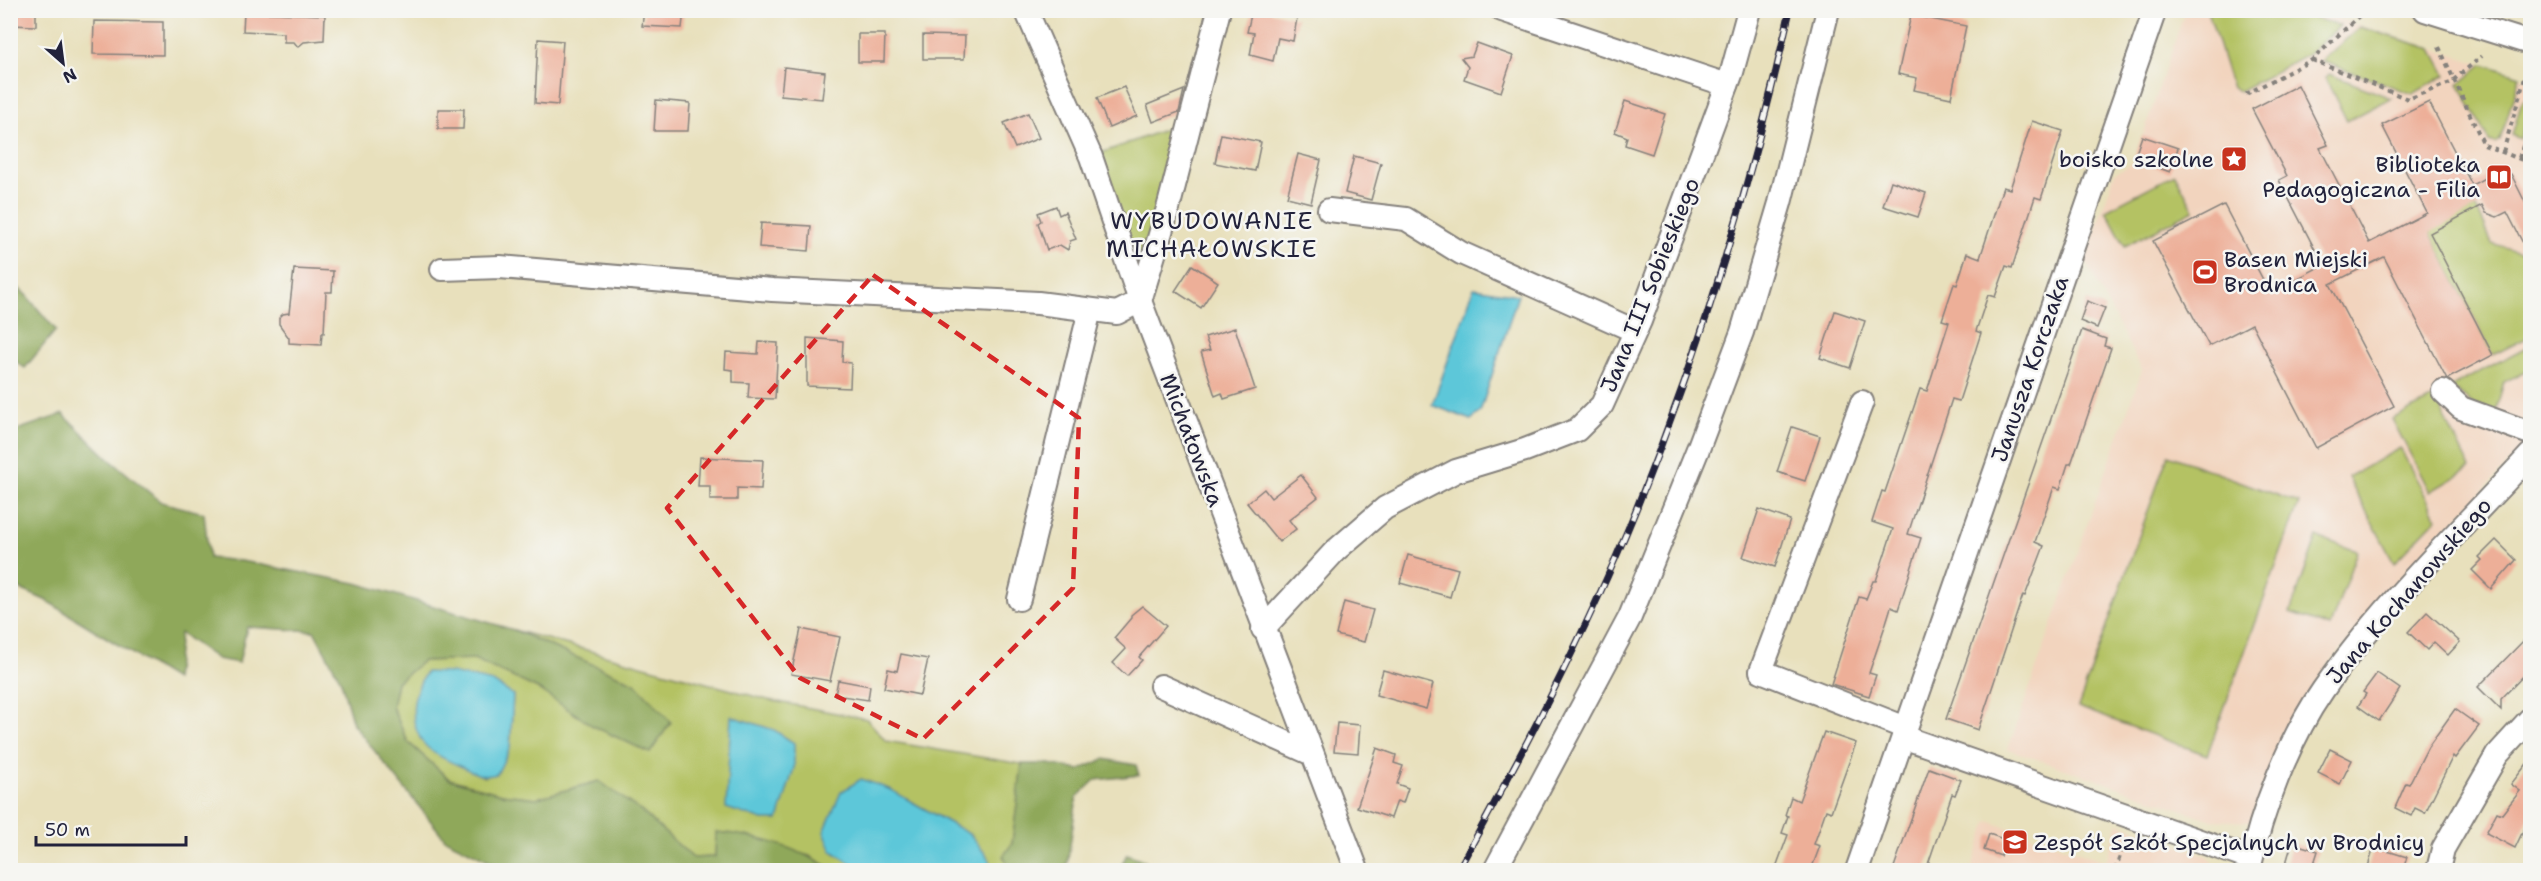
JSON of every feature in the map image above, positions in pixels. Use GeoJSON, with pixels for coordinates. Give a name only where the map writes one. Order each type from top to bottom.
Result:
{"type":"FeatureCollection","features":[{"type":"Feature","properties":{"kind":"street","name":"Michałowska"},"geometry":{"type":"LineString","coordinates":[[1026,10],[1091,157],[1140,301],[1263,629],[1357,870]]}},
{"type":"Feature","properties":{"kind":"street"},"geometry":{"type":"LineString","coordinates":[[442,269],[500,267],[772,290],[1038,303],[1117,313],[1140,301],[1169,205],[1219,10]]}},
{"type":"Feature","properties":{"kind":"street"},"geometry":{"type":"LineString","coordinates":[[1502,10],[1727,85]]}},
{"type":"Feature","properties":{"kind":"street","name":"Jana III Sobieskiego"},"geometry":{"type":"LineString","coordinates":[[1263,629],[1335,551],[1385,508],[1456,471],[1525,450],[1577,430],[1602,405],[1635,331],[1727,85],[1749,10]]}},
{"type":"Feature","properties":{"kind":"street"},"geometry":{"type":"LineString","coordinates":[[1495,870],[1630,617],[1698,449],[1742,332],[1777,214],[1828,10]]}},
{"type":"Feature","properties":{"kind":"street","name":"Janusza Korczaka"},"geometry":{"type":"LineString","coordinates":[[1857,870],[2155,10]]}},
{"type":"Feature","properties":{"kind":"street"},"geometry":{"type":"LineString","coordinates":[[2425,10],[2530,43]]}},
{"type":"Feature","properties":{"kind":"street"},"geometry":{"type":"LineString","coordinates":[[1329,210],[1406,219],[1461,253],[1635,331]]}},
{"type":"Feature","properties":{"kind":"street"},"geometry":{"type":"LineString","coordinates":[[1019,599],[1090,310]]}},
{"type":"Feature","properties":{"kind":"street"},"geometry":{"type":"LineString","coordinates":[[2443,391],[2462,408],[2530,433]]}},
{"type":"Feature","properties":{"kind":"street"},"geometry":{"type":"LineString","coordinates":[[1862,402],[1761,671],[1904,732],[2250,865]]}},
{"type":"Feature","properties":{"kind":"street","name":"Jana Kochanowskiego"},"geometry":{"type":"LineString","coordinates":[[2250,865],[2277,779],[2297,735],[2323,691],[2388,609],[2530,454]]}},
{"type":"Feature","properties":{"kind":"street"},"geometry":{"type":"LineString","coordinates":[[1161,686],[1312,754]]}},
{"type":"Feature","properties":{"kind":"street"},"geometry":{"type":"LineString","coordinates":[[2438,870],[2443,849],[2497,755],[2530,719]]}},
{"type":"Feature","properties":{"kind":"path"},"geometry":{"type":"LineString","coordinates":[[2346,10],[2361,13]]}},
{"type":"Feature","properties":{"kind":"path"},"geometry":{"type":"LineString","coordinates":[[2246,94],[2312,60],[2361,13]]}},
{"type":"Feature","properties":{"kind":"path"},"geometry":{"type":"LineString","coordinates":[[2439,47],[2484,145],[2530,163]]}},
{"type":"Feature","properties":{"kind":"path"},"geometry":{"type":"LineString","coordinates":[[2312,60],[2408,99],[2453,80],[2482,56]]}},
{"type":"Feature","properties":{"kind":"path"},"geometry":{"type":"LineString","coordinates":[[2503,152],[2527,71]]}},
{"type":"Feature","properties":{"kind":"path"},"geometry":{"type":"LineString","coordinates":[[2519,158],[2530,125]]}},
{"type":"Feature","properties":{"kind":"path"},"geometry":{"type":"LineString","coordinates":[[2115,870],[2131,828]]}},
{"type":"Feature","properties":{"kind":"highlighted area"},"geometry":{"type":"Polygon","coordinates":[[[873,275],[1079,418],[1073,588],[923,739],[800,678],[667,508],[873,275]]]}},
{"type":"Feature","properties":{"kind":"shaded area"},"geometry":{"type":"Polygon","coordinates":[[[2185,11],[2315,11],[2530,80],[2530,441],[2384,595],[2321,674],[2251,822],[2212,820],[2008,749],[2142,370],[2085,260],[2115,173],[2134,162],[2185,11]]]}},
{"type":"Feature","properties":{"kind":"shaded area","name":"Zespół Szkół Specjalnych w Brodnicy"},"geometry":{"type":"Polygon","coordinates":[[[1988,821],[2106,861],[2118,823],[2207,856],[2218,870],[1971,870],[1988,821]]]}},
{"type":"Feature","properties":{"kind":"green space"},"geometry":{"type":"Polygon","coordinates":[[[2208,11],[2294,11],[2340,26],[2311,52],[2240,91],[2232,88],[2208,11]]]}},
{"type":"Feature","properties":{"kind":"green space"},"geometry":{"type":"Polygon","coordinates":[[[2360,27],[2432,49],[2446,75],[2413,94],[2321,61],[2360,27]]]}},
{"type":"Feature","properties":{"kind":"green space"},"geometry":{"type":"Polygon","coordinates":[[[2483,64],[2520,76],[2500,140],[2496,143],[2489,141],[2459,84],[2483,64]]]}},
{"type":"Feature","properties":{"kind":"green space"},"geometry":{"type":"Polygon","coordinates":[[[2329,74],[2391,98],[2347,121],[2325,78],[2329,74]]]}},
{"type":"Feature","properties":{"kind":"green space"},"geometry":{"type":"Polygon","coordinates":[[[2528,100],[2530,111],[2520,139],[2512,135],[2522,101],[2528,100]]]}},
{"type":"Feature","properties":{"kind":"green space"},"geometry":{"type":"Polygon","coordinates":[[[1180,124],[1141,270],[1096,155],[1180,124]]]}},
{"type":"Feature","properties":{"kind":"green space"},"geometry":{"type":"Polygon","coordinates":[[[2175,174],[2194,210],[2125,246],[2106,210],[2175,174]]]}},
{"type":"Feature","properties":{"kind":"green space"},"geometry":{"type":"Polygon","coordinates":[[[2475,208],[2492,243],[2530,256],[2530,334],[2527,338],[2493,355],[2429,231],[2475,208]]]}},
{"type":"Feature","properties":{"kind":"green space"},"geometry":{"type":"Polygon","coordinates":[[[11,281],[56,330],[25,368],[11,358],[11,281]]]}},
{"type":"Feature","properties":{"kind":"green space"},"geometry":{"type":"Polygon","coordinates":[[[2530,345],[2530,369],[2504,382],[2496,410],[2474,405],[2451,387],[2530,345]]]}},
{"type":"Feature","properties":{"kind":"green space"},"geometry":{"type":"Polygon","coordinates":[[[2435,397],[2470,468],[2430,492],[2392,419],[2435,397]]]}},
{"type":"Feature","properties":{"kind":"green space"},"geometry":{"type":"Polygon","coordinates":[[[63,414],[108,458],[161,502],[204,513],[209,558],[241,561],[356,583],[514,630],[635,683],[671,722],[650,753],[593,726],[538,689],[474,659],[423,661],[397,682],[392,707],[408,742],[449,779],[501,794],[537,798],[599,781],[642,812],[693,858],[715,857],[716,832],[747,836],[777,844],[834,870],[504,868],[445,839],[353,724],[341,681],[314,631],[247,627],[239,663],[217,659],[180,633],[175,680],[47,601],[11,585],[11,432],[63,414]]]}},
{"type":"Feature","properties":{"kind":"green space"},"geometry":{"type":"Polygon","coordinates":[[[2400,448],[2437,518],[2394,563],[2348,477],[2400,448]]]}},
{"type":"Feature","properties":{"kind":"green space"},"geometry":{"type":"Polygon","coordinates":[[[2168,455],[2299,503],[2207,755],[2078,707],[2168,455]]]}},
{"type":"Feature","properties":{"kind":"green space"},"geometry":{"type":"Polygon","coordinates":[[[2317,537],[2357,551],[2330,627],[2290,613],[2317,537]]]}},
{"type":"Feature","properties":{"kind":"green space"},"geometry":{"type":"Polygon","coordinates":[[[514,630],[768,700],[867,719],[886,741],[1022,764],[1012,844],[1004,856],[1011,870],[994,870],[989,859],[971,835],[889,789],[832,851],[861,870],[834,870],[810,856],[716,833],[715,857],[693,858],[642,812],[599,781],[537,798],[501,794],[449,779],[408,742],[392,706],[397,682],[423,661],[474,659],[538,689],[593,726],[635,683],[514,630]],[[513,695],[436,753],[484,777],[510,748],[513,695]]]}},
{"type":"Feature","properties":{"kind":"green space"},"geometry":{"type":"Polygon","coordinates":[[[1104,759],[1136,765],[1139,775],[1095,780],[1077,797],[1067,866],[1073,870],[1011,870],[1003,856],[1012,844],[1022,764],[1049,764],[1079,770],[1104,759]]]}},
{"type":"Feature","properties":{"kind":"green space"},"geometry":{"type":"Polygon","coordinates":[[[1127,854],[1143,860],[1156,870],[1119,870],[1127,854]]]}},
{"type":"Feature","properties":{"kind":"water"},"geometry":{"type":"Polygon","coordinates":[[[1474,288],[1518,295],[1480,412],[1471,420],[1432,405],[1474,288]]]}},
{"type":"Feature","properties":{"kind":"water"},"geometry":{"type":"Polygon","coordinates":[[[426,672],[451,673],[493,682],[513,695],[510,748],[497,774],[487,776],[475,773],[439,756],[423,743],[416,729],[413,713],[415,696],[426,672]]]}},
{"type":"Feature","properties":{"kind":"water"},"geometry":{"type":"Polygon","coordinates":[[[731,716],[774,730],[794,743],[794,768],[778,820],[763,820],[726,808],[731,716]]]}},
{"type":"Feature","properties":{"kind":"water"},"geometry":{"type":"Polygon","coordinates":[[[861,779],[889,789],[971,835],[989,859],[994,870],[861,870],[832,851],[824,832],[841,792],[861,779]]]}},
{"type":"Feature","properties":{"kind":"building"},"geometry":{"type":"Polygon","coordinates":[[[10,10],[36,11],[36,26],[10,25],[10,10]]]}},
{"type":"Feature","properties":{"kind":"building"},"geometry":{"type":"Polygon","coordinates":[[[644,10],[684,10],[682,28],[642,26],[644,10]]]}},
{"type":"Feature","properties":{"kind":"building"},"geometry":{"type":"Polygon","coordinates":[[[1252,10],[1264,10],[1297,18],[1293,41],[1278,38],[1273,61],[1250,55],[1254,33],[1247,32],[1252,10]]]}},
{"type":"Feature","properties":{"kind":"building"},"geometry":{"type":"Polygon","coordinates":[[[244,12],[325,15],[324,40],[304,42],[298,47],[294,42],[284,42],[284,33],[243,31],[244,12]]]}},
{"type":"Feature","properties":{"kind":"building"},"geometry":{"type":"Polygon","coordinates":[[[1911,15],[1966,26],[1951,98],[1914,90],[1917,78],[1898,74],[1911,15]]]}},
{"type":"Feature","properties":{"kind":"building"},"geometry":{"type":"Polygon","coordinates":[[[94,21],[163,22],[163,55],[93,54],[94,21]]]}},
{"type":"Feature","properties":{"kind":"building"},"geometry":{"type":"Polygon","coordinates":[[[858,34],[885,34],[884,62],[858,62],[858,34]]]}},
{"type":"Feature","properties":{"kind":"building"},"geometry":{"type":"Polygon","coordinates":[[[923,35],[965,36],[964,59],[923,59],[923,35]]]}},
{"type":"Feature","properties":{"kind":"building"},"geometry":{"type":"Polygon","coordinates":[[[538,39],[563,41],[558,105],[535,103],[538,39]]]}},
{"type":"Feature","properties":{"kind":"building"},"geometry":{"type":"Polygon","coordinates":[[[1477,43],[1513,56],[1501,92],[1464,79],[1468,67],[1461,58],[1472,56],[1477,43]]]}},
{"type":"Feature","properties":{"kind":"building"},"geometry":{"type":"Polygon","coordinates":[[[784,67],[825,72],[822,99],[781,95],[784,67]]]}},
{"type":"Feature","properties":{"kind":"building"},"geometry":{"type":"Polygon","coordinates":[[[2298,85],[2328,145],[2320,148],[2369,243],[2427,213],[2382,125],[2429,102],[2472,185],[2499,170],[2511,174],[2525,202],[2530,199],[2530,257],[2507,212],[2497,217],[2486,213],[2482,205],[2430,233],[2493,355],[2447,379],[2384,257],[2330,284],[2394,406],[2316,448],[2252,324],[2209,346],[2153,241],[2224,205],[2270,293],[2323,265],[2279,180],[2287,176],[2252,109],[2298,85]]]}},
{"type":"Feature","properties":{"kind":"building"},"geometry":{"type":"Polygon","coordinates":[[[1124,87],[1137,116],[1109,128],[1097,98],[1124,87]]]}},
{"type":"Feature","properties":{"kind":"building"},"geometry":{"type":"Polygon","coordinates":[[[1184,90],[1179,112],[1153,122],[1147,105],[1184,90]]]}},
{"type":"Feature","properties":{"kind":"building"},"geometry":{"type":"Polygon","coordinates":[[[656,100],[690,103],[688,131],[654,131],[656,100]]]}},
{"type":"Feature","properties":{"kind":"building"},"geometry":{"type":"Polygon","coordinates":[[[1625,101],[1665,114],[1652,154],[1625,145],[1627,137],[1615,132],[1625,101]]]}},
{"type":"Feature","properties":{"kind":"building"},"geometry":{"type":"Polygon","coordinates":[[[438,109],[464,109],[463,129],[438,129],[438,109]]]}},
{"type":"Feature","properties":{"kind":"building"},"geometry":{"type":"Polygon","coordinates":[[[1028,113],[1039,138],[1015,148],[1004,123],[1028,113]]]}},
{"type":"Feature","properties":{"kind":"building"},"geometry":{"type":"Polygon","coordinates":[[[2032,121],[2063,131],[2041,199],[2035,197],[2012,268],[2006,266],[1995,297],[1988,295],[1976,331],[1981,333],[1959,401],[1952,399],[1908,534],[1921,538],[1898,610],[1891,607],[1869,673],[1876,675],[1869,696],[1831,684],[1859,597],[1866,599],[1873,581],[1876,581],[1893,529],[1872,522],[1882,491],[1885,492],[1920,389],[1927,391],[1949,322],[1942,320],[1954,284],[1957,285],[1967,253],[1980,258],[2003,187],[2010,189],[2032,121]]]}},
{"type":"Feature","properties":{"kind":"building"},"geometry":{"type":"Polygon","coordinates":[[[1221,134],[1261,142],[1255,171],[1215,163],[1221,134]]]}},
{"type":"Feature","properties":{"kind":"building"},"geometry":{"type":"Polygon","coordinates":[[[2142,136],[2178,148],[2170,172],[2134,159],[2142,136]]]}},
{"type":"Feature","properties":{"kind":"building"},"geometry":{"type":"Polygon","coordinates":[[[1298,154],[1321,160],[1311,203],[1287,197],[1298,154]]]}},
{"type":"Feature","properties":{"kind":"building"},"geometry":{"type":"Polygon","coordinates":[[[1354,156],[1381,163],[1371,200],[1345,193],[1354,156]]]}},
{"type":"Feature","properties":{"kind":"building"},"geometry":{"type":"Polygon","coordinates":[[[1891,181],[1926,193],[1918,217],[1883,206],[1891,181]]]}},
{"type":"Feature","properties":{"kind":"building"},"geometry":{"type":"Polygon","coordinates":[[[1056,206],[1059,215],[1065,212],[1076,239],[1070,241],[1068,250],[1060,245],[1047,250],[1038,223],[1041,221],[1038,213],[1056,206]]]}},
{"type":"Feature","properties":{"kind":"building"},"geometry":{"type":"Polygon","coordinates":[[[761,223],[811,226],[809,251],[759,247],[761,223]]]}},
{"type":"Feature","properties":{"kind":"building"},"geometry":{"type":"Polygon","coordinates":[[[1192,265],[1218,282],[1201,308],[1175,291],[1192,265]]]}},
{"type":"Feature","properties":{"kind":"building"},"geometry":{"type":"Polygon","coordinates":[[[294,269],[333,271],[332,292],[326,292],[324,333],[322,333],[321,345],[289,343],[289,338],[279,324],[279,318],[289,313],[294,269]]]}},
{"type":"Feature","properties":{"kind":"building"},"geometry":{"type":"Polygon","coordinates":[[[2087,301],[2105,308],[2097,328],[2080,321],[2087,301]]]}},
{"type":"Feature","properties":{"kind":"building"},"geometry":{"type":"Polygon","coordinates":[[[1835,311],[1865,321],[1850,368],[1820,358],[1835,311]]]}},
{"type":"Feature","properties":{"kind":"building"},"geometry":{"type":"Polygon","coordinates":[[[1235,328],[1255,389],[1224,399],[1222,393],[1215,396],[1201,352],[1210,350],[1205,337],[1235,328]]]}},
{"type":"Feature","properties":{"kind":"building"},"geometry":{"type":"Polygon","coordinates":[[[2082,330],[2106,339],[2104,346],[2111,348],[2071,464],[2068,464],[2060,489],[2054,487],[2035,542],[2044,546],[2025,596],[2023,595],[1978,730],[1946,719],[2082,330]]]}},
{"type":"Feature","properties":{"kind":"building"},"geometry":{"type":"Polygon","coordinates":[[[807,338],[843,341],[842,362],[851,363],[850,388],[807,386],[807,338]]]}},
{"type":"Feature","properties":{"kind":"building"},"geometry":{"type":"Polygon","coordinates":[[[759,342],[778,343],[775,399],[748,398],[749,383],[733,382],[733,370],[725,369],[726,352],[758,354],[759,342]]]}},
{"type":"Feature","properties":{"kind":"building"},"geometry":{"type":"Polygon","coordinates":[[[1792,427],[1820,436],[1805,481],[1777,472],[1792,427]]]}},
{"type":"Feature","properties":{"kind":"building"},"geometry":{"type":"Polygon","coordinates":[[[700,457],[763,460],[761,489],[737,488],[737,500],[710,500],[710,486],[698,486],[700,457]]]}},
{"type":"Feature","properties":{"kind":"building"},"geometry":{"type":"Polygon","coordinates":[[[1301,475],[1318,497],[1289,520],[1296,529],[1279,542],[1247,503],[1264,489],[1271,498],[1301,475]]]}},
{"type":"Feature","properties":{"kind":"building"},"geometry":{"type":"Polygon","coordinates":[[[1759,509],[1790,520],[1775,567],[1743,557],[1759,509]]]}},
{"type":"Feature","properties":{"kind":"building"},"geometry":{"type":"Polygon","coordinates":[[[2496,540],[2516,560],[2491,589],[2472,570],[2482,560],[2479,557],[2496,540]]]}},
{"type":"Feature","properties":{"kind":"building"},"geometry":{"type":"Polygon","coordinates":[[[1408,555],[1458,569],[1450,597],[1400,583],[1408,555]]]}},
{"type":"Feature","properties":{"kind":"building"},"geometry":{"type":"Polygon","coordinates":[[[1344,602],[1373,610],[1364,642],[1336,635],[1344,602]]]}},
{"type":"Feature","properties":{"kind":"building"},"geometry":{"type":"Polygon","coordinates":[[[1142,606],[1166,626],[1139,657],[1142,660],[1127,676],[1113,663],[1126,649],[1114,638],[1131,615],[1142,606]]]}},
{"type":"Feature","properties":{"kind":"building"},"geometry":{"type":"Polygon","coordinates":[[[2427,612],[2460,642],[2448,655],[2434,642],[2427,650],[2408,632],[2427,612]]]}},
{"type":"Feature","properties":{"kind":"building"},"geometry":{"type":"Polygon","coordinates":[[[801,629],[840,637],[830,681],[791,674],[801,629]]]}},
{"type":"Feature","properties":{"kind":"building"},"geometry":{"type":"Polygon","coordinates":[[[2530,634],[2530,669],[2501,699],[2501,710],[2478,687],[2530,634]]]}},
{"type":"Feature","properties":{"kind":"building"},"geometry":{"type":"Polygon","coordinates":[[[901,654],[928,659],[920,695],[884,688],[888,669],[897,671],[901,654]]]}},
{"type":"Feature","properties":{"kind":"building"},"geometry":{"type":"Polygon","coordinates":[[[1383,670],[1433,684],[1426,709],[1376,695],[1383,670]]]}},
{"type":"Feature","properties":{"kind":"building"},"geometry":{"type":"Polygon","coordinates":[[[2377,673],[2400,689],[2379,721],[2358,706],[2366,694],[2363,692],[2377,673]]]}},
{"type":"Feature","properties":{"kind":"building"},"geometry":{"type":"Polygon","coordinates":[[[838,680],[870,686],[868,700],[835,695],[838,680]]]}},
{"type":"Feature","properties":{"kind":"building"},"geometry":{"type":"Polygon","coordinates":[[[2455,709],[2479,726],[2455,758],[2453,756],[2425,813],[2415,808],[2411,816],[2395,808],[2406,783],[2409,784],[2428,747],[2455,709]]]}},
{"type":"Feature","properties":{"kind":"building"},"geometry":{"type":"Polygon","coordinates":[[[1337,723],[1360,725],[1358,753],[1334,751],[1337,723]]]}},
{"type":"Feature","properties":{"kind":"building"},"geometry":{"type":"Polygon","coordinates":[[[1824,732],[1856,743],[1831,812],[1826,810],[1814,844],[1820,846],[1811,870],[1775,870],[1788,835],[1782,833],[1791,797],[1799,801],[1824,732]]]}},
{"type":"Feature","properties":{"kind":"building"},"geometry":{"type":"Polygon","coordinates":[[[1377,748],[1396,755],[1394,763],[1403,766],[1397,784],[1408,788],[1403,803],[1397,801],[1391,818],[1357,807],[1377,748]]]}},
{"type":"Feature","properties":{"kind":"building"},"geometry":{"type":"Polygon","coordinates":[[[2330,749],[2352,760],[2340,784],[2318,773],[2330,749]]]}},
{"type":"Feature","properties":{"kind":"building"},"geometry":{"type":"Polygon","coordinates":[[[2530,760],[2530,816],[2515,848],[2486,833],[2497,812],[2502,814],[2520,791],[2511,784],[2530,760]]]}},
{"type":"Feature","properties":{"kind":"building"},"geometry":{"type":"Polygon","coordinates":[[[1929,768],[1961,780],[1955,795],[1952,794],[1926,870],[1893,870],[1929,768]]]}},
{"type":"Feature","properties":{"kind":"building"},"geometry":{"type":"Polygon","coordinates":[[[1989,834],[2006,840],[2001,856],[1984,850],[1989,834]]]}},
{"type":"Feature","properties":{"kind":"building"},"geometry":{"type":"Polygon","coordinates":[[[2292,843],[2318,851],[2312,870],[2284,870],[2292,843]]]}},
{"type":"Feature","properties":{"kind":"building"},"geometry":{"type":"Polygon","coordinates":[[[2374,847],[2407,857],[2403,870],[2367,870],[2374,847]]]}},
{"type":"Feature","properties":{"kind":"railway"},"geometry":{"type":"LineString","coordinates":[[1458,870],[1574,649],[1616,558],[1659,451],[1703,327],[1742,201],[1790,10]]}},
{"type":"Feature","properties":{"kind":"place","name":"boisko szkolne"},"geometry":{"type":"Point","coordinates":[2234,159]}},
{"type":"Feature","properties":{"kind":"place","name":"Biblioteka Pedagogiczna - Filia"},"geometry":{"type":"Point","coordinates":[2499,177]}},
{"type":"Feature","properties":{"kind":"place","name":"Basen Miejski Brodnica"},"geometry":{"type":"Point","coordinates":[2205,272]}},
{"type":"Feature","properties":{"kind":"place","name":"Zespół Szkół Specjalnych w Brodnicy"},"geometry":{"type":"Point","coordinates":[2015,842]}},
{"type":"Feature","properties":{"kind":"district","name":"WYBUDOWANIE MICHAŁOWSKIE"},"geometry":{"type":"Point","coordinates":[1212,235]}}]}
